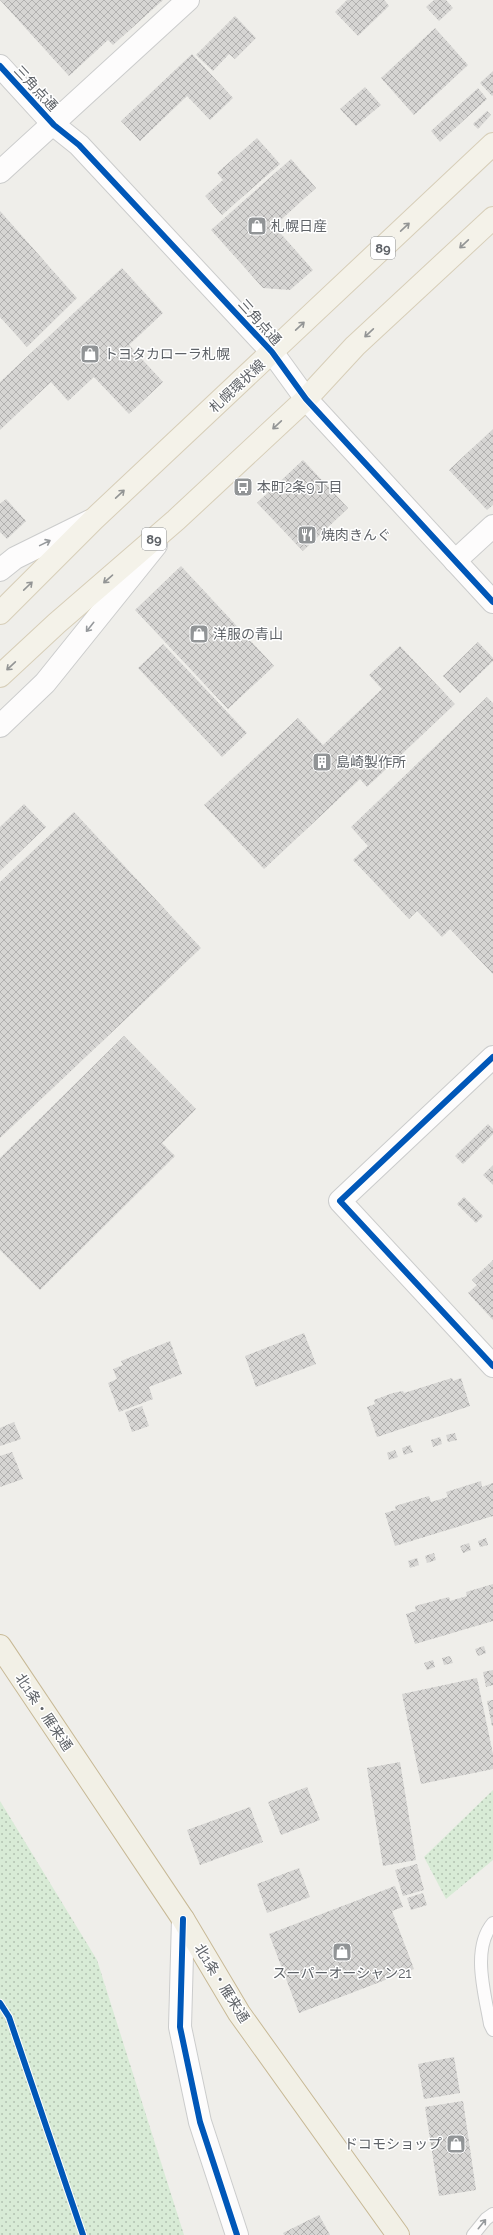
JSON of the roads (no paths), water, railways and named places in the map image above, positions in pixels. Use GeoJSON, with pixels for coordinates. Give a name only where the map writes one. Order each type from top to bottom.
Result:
{"type":"FeatureCollection","features":[{"type":"Feature","properties":{"kind":"highway","name":"北1条・雁来通"},"geometry":{"type":"LineString","coordinates":[[0,1646],[182,1919],[239,2013],[398,2235]]}},
{"type":"Feature","properties":{"kind":"main road","name":"札幌環状線"},"geometry":{"type":"LineString","coordinates":[[0,613],[94,519],[493,144]]}},
{"type":"Feature","properties":{"kind":"main road","name":"89"},"geometry":{"type":"LineString","coordinates":[[0,676],[57,623],[176,520],[306,399],[355,346],[493,218]]}},
{"type":"Feature","properties":{"kind":"street"},"geometry":{"type":"LineString","coordinates":[[0,172],[54,125],[188,0]]}},
{"type":"Feature","properties":{"kind":"street","name":"三角点通"},"geometry":{"type":"LineString","coordinates":[[0,66],[54,125],[79,145],[272,352],[306,399],[493,602]]}},
{"type":"Feature","properties":{"kind":"street"},"geometry":{"type":"LineString","coordinates":[[0,570],[15,558],[94,519]]}},
{"type":"Feature","properties":{"kind":"street"},"geometry":{"type":"LineString","coordinates":[[0,726],[45,683],[176,520]]}},
{"type":"Feature","properties":{"kind":"street"},"geometry":{"type":"LineString","coordinates":[[455,561],[493,526]]}},
{"type":"Feature","properties":{"kind":"street"},"geometry":{"type":"LineString","coordinates":[[493,1057],[340,1201],[493,1366]]}},
{"type":"Feature","properties":{"kind":"street"},"geometry":{"type":"LineString","coordinates":[[182,1919],[180,2027],[200,2122],[237,2235]]}},
{"type":"Feature","properties":{"kind":"lane"},"geometry":{"type":"LineString","coordinates":[[493,1923],[486,1934],[482,1958],[490,2024],[493,2030]]}},
{"type":"Feature","properties":{"kind":"lane"},"geometry":{"type":"LineString","coordinates":[[482,1958],[493,1971]]}},
{"type":"Feature","properties":{"kind":"lane"},"geometry":{"type":"LineString","coordinates":[[473,2235],[486,2219],[493,2214]]}},
{"type":"Feature","properties":{"kind":"place","name":"札幌日産"},"geometry":{"type":"Point","coordinates":[257,226]}},
{"type":"Feature","properties":{"kind":"place","name":"トヨタカローラ札幌"},"geometry":{"type":"Point","coordinates":[90,354]}},
{"type":"Feature","properties":{"kind":"place","name":"本町2条9丁目"},"geometry":{"type":"Point","coordinates":[243,487]}},
{"type":"Feature","properties":{"kind":"place","name":"焼肉きんぐ"},"geometry":{"type":"Point","coordinates":[307,535]}},
{"type":"Feature","properties":{"kind":"place","name":"洋服の青山"},"geometry":{"type":"Point","coordinates":[199,634]}},
{"type":"Feature","properties":{"kind":"place","name":"島崎製作所"},"geometry":{"type":"Point","coordinates":[322,762]}},
{"type":"Feature","properties":{"kind":"place","name":"スーパーオーシャン21"},"geometry":{"type":"Point","coordinates":[342,1952]}},
{"type":"Feature","properties":{"kind":"place","name":"ドコモショップ"},"geometry":{"type":"Point","coordinates":[456,2144]}}]}
